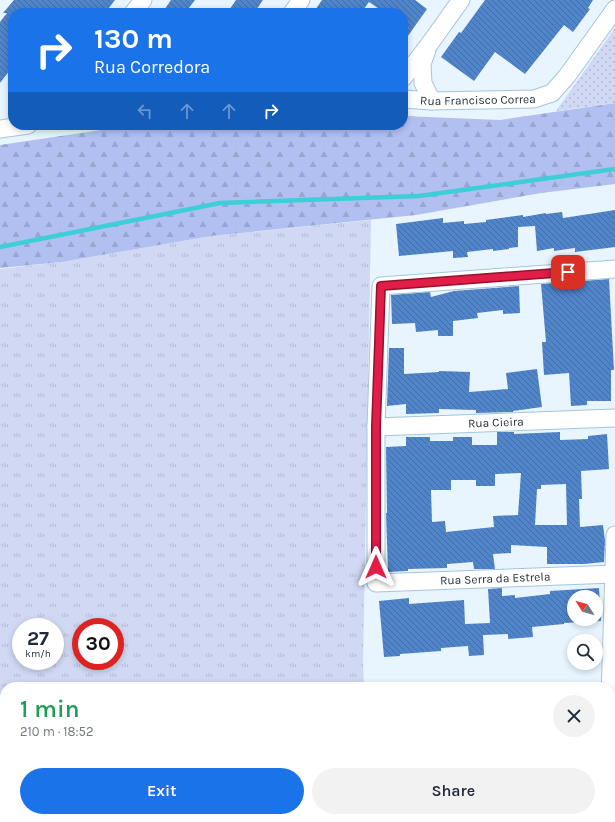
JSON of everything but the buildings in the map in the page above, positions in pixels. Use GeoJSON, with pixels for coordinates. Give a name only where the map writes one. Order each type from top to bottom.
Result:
{"type":"FeatureCollection","features":[{"type":"Feature","properties":{"kind":"street"},"geometry":{"type":"LineString","coordinates":[[137,8],[143,0]]}},
{"type":"Feature","properties":{"kind":"street"},"geometry":{"type":"LineString","coordinates":[[408,72],[461,0]]}},
{"type":"Feature","properties":{"kind":"street","name":"Rua Francisco Correa"},"geometry":{"type":"LineString","coordinates":[[408,99],[432,101],[534,99],[552,93],[567,76],[615,9]]}},
{"type":"Feature","properties":{"kind":"street"},"geometry":{"type":"LineString","coordinates":[[428,46],[422,64],[423,83],[432,101]]}},
{"type":"Feature","properties":{"kind":"street"},"geometry":{"type":"LineString","coordinates":[[376,427],[381,286],[615,269]]}},
{"type":"Feature","properties":{"kind":"street","name":"Rua Cieira"},"geometry":{"type":"LineString","coordinates":[[376,427],[615,418]]}},
{"type":"Feature","properties":{"kind":"street","name":"Rua Serra da Estrela"},"geometry":{"type":"LineString","coordinates":[[376,427],[376,583],[614,574]]}},
{"type":"Feature","properties":{"kind":"street"},"geometry":{"type":"LineString","coordinates":[[611,682],[615,535]]}},
{"type":"Feature","properties":{"kind":"green space"},"geometry":{"type":"Polygon","coordinates":[[[615,28],[615,103],[556,111],[615,28]]]}},
{"type":"Feature","properties":{"kind":"green space"},"geometry":{"type":"Polygon","coordinates":[[[615,103],[615,184],[541,193],[416,215],[211,236],[62,262],[0,268],[0,145],[101,130],[408,130],[408,116],[500,120],[615,103]]]}},
{"type":"Feature","properties":{"kind":"green space"},"geometry":{"type":"Polygon","coordinates":[[[371,220],[364,682],[0,682],[0,269],[62,262],[211,236],[371,220]]]}},
{"type":"Feature","properties":{"kind":"waterway"},"geometry":{"type":"LineString","coordinates":[[0,247],[220,203],[419,196],[615,169]]}},
{"type":"Feature","properties":{"kind":"route"},"geometry":{"type":"LineString","coordinates":[[376,567],[376,427],[381,286],[568,272]]}}]}
